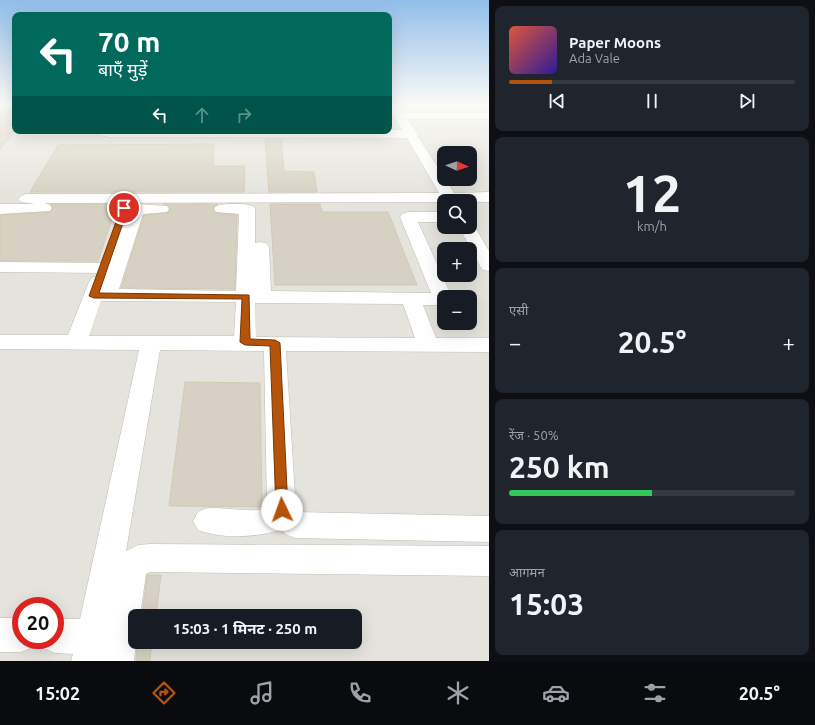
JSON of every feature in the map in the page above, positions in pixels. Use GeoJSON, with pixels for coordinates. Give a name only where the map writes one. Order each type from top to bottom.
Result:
{"type":"FeatureCollection","features":[{"type":"Feature","properties":{"kind":"street"},"geometry":{"type":"LineString","coordinates":[[412,135],[447,194]]}},
{"type":"Feature","properties":{"kind":"street"},"geometry":{"type":"LineString","coordinates":[[477,197],[489,196]]}},
{"type":"Feature","properties":{"kind":"street"},"geometry":{"type":"LineString","coordinates":[[26,199],[437,199]]}},
{"type":"Feature","properties":{"kind":"street"},"geometry":{"type":"LineString","coordinates":[[0,209],[124,208],[103,268],[100,296]]}},
{"type":"Feature","properties":{"kind":"street"},"geometry":{"type":"LineString","coordinates":[[100,296],[254,297],[411,298],[443,299],[404,208],[260,208],[254,297],[245,342]]}},
{"type":"Feature","properties":{"kind":"street"},"geometry":{"type":"LineString","coordinates":[[76,342],[100,296],[137,209],[247,209],[254,297]]}},
{"type":"Feature","properties":{"kind":"street"},"geometry":{"type":"LineString","coordinates":[[408,217],[437,218]]}},
{"type":"Feature","properties":{"kind":"street"},"geometry":{"type":"LineString","coordinates":[[471,234],[489,266]]}},
{"type":"Feature","properties":{"kind":"street"},"geometry":{"type":"LineString","coordinates":[[0,267],[103,268]]}},
{"type":"Feature","properties":{"kind":"street"},"geometry":{"type":"LineString","coordinates":[[411,298],[428,344]]}},
{"type":"Feature","properties":{"kind":"street"},"geometry":{"type":"LineString","coordinates":[[0,342],[245,342],[489,345]]}},
{"type":"Feature","properties":{"kind":"street"},"geometry":{"type":"LineString","coordinates":[[64,639],[91,649],[150,342]]}},
{"type":"Feature","properties":{"kind":"street"},"geometry":{"type":"LineString","coordinates":[[208,521],[270,520],[278,516],[282,510],[275,343]]}},
{"type":"Feature","properties":{"kind":"street"},"geometry":{"type":"LineString","coordinates":[[295,525],[489,529]]}},
{"type":"Feature","properties":{"kind":"street"},"geometry":{"type":"LineString","coordinates":[[116,661],[131,567],[138,560],[150,558],[489,561]]}},
{"type":"Feature","properties":{"kind":"street"},"geometry":{"type":"LineString","coordinates":[[0,635],[12,635]]}},
{"type":"Feature","properties":{"kind":"shaded area"},"geometry":{"type":"Polygon","coordinates":[[[0,135],[489,135],[489,661],[0,661],[0,135]]]}},
{"type":"Feature","properties":{"kind":"building"},"geometry":{"type":"Polygon","coordinates":[[[0,135],[12,135],[0,149],[0,135]]]}},
{"type":"Feature","properties":{"kind":"building"},"geometry":{"type":"Polygon","coordinates":[[[265,139],[281,139],[284,171],[314,172],[317,192],[269,192],[265,139]]]}},
{"type":"Feature","properties":{"kind":"building"},"geometry":{"type":"Polygon","coordinates":[[[214,144],[213,166],[245,166],[244,192],[30,192],[58,145],[214,144]]]}},
{"type":"Feature","properties":{"kind":"building"},"geometry":{"type":"Polygon","coordinates":[[[51,204],[117,204],[98,261],[0,261],[0,215],[50,212],[53,209],[51,204]]]}},
{"type":"Feature","properties":{"kind":"building"},"geometry":{"type":"Polygon","coordinates":[[[167,204],[218,204],[213,208],[216,213],[237,215],[235,289],[121,288],[144,215],[168,213],[170,208],[167,204]]]}},
{"type":"Feature","properties":{"kind":"building"},"geometry":{"type":"Polygon","coordinates":[[[270,204],[320,204],[322,212],[388,212],[417,285],[275,285],[270,204]]]}},
{"type":"Feature","properties":{"kind":"building"},"geometry":{"type":"Polygon","coordinates":[[[185,382],[260,383],[262,507],[169,506],[185,382]]]}},
{"type":"Feature","properties":{"kind":"building"},"geometry":{"type":"Polygon","coordinates":[[[147,575],[161,575],[157,609],[143,609],[147,575]]]}},
{"type":"Feature","properties":{"kind":"building"},"geometry":{"type":"Polygon","coordinates":[[[137,649],[151,649],[150,661],[136,661],[137,649]]]}},
{"type":"Feature","properties":{"kind":"route"},"geometry":{"type":"LineString","coordinates":[[124,208],[94,296],[246,296],[245,342],[275,343],[282,510]]}}]}
